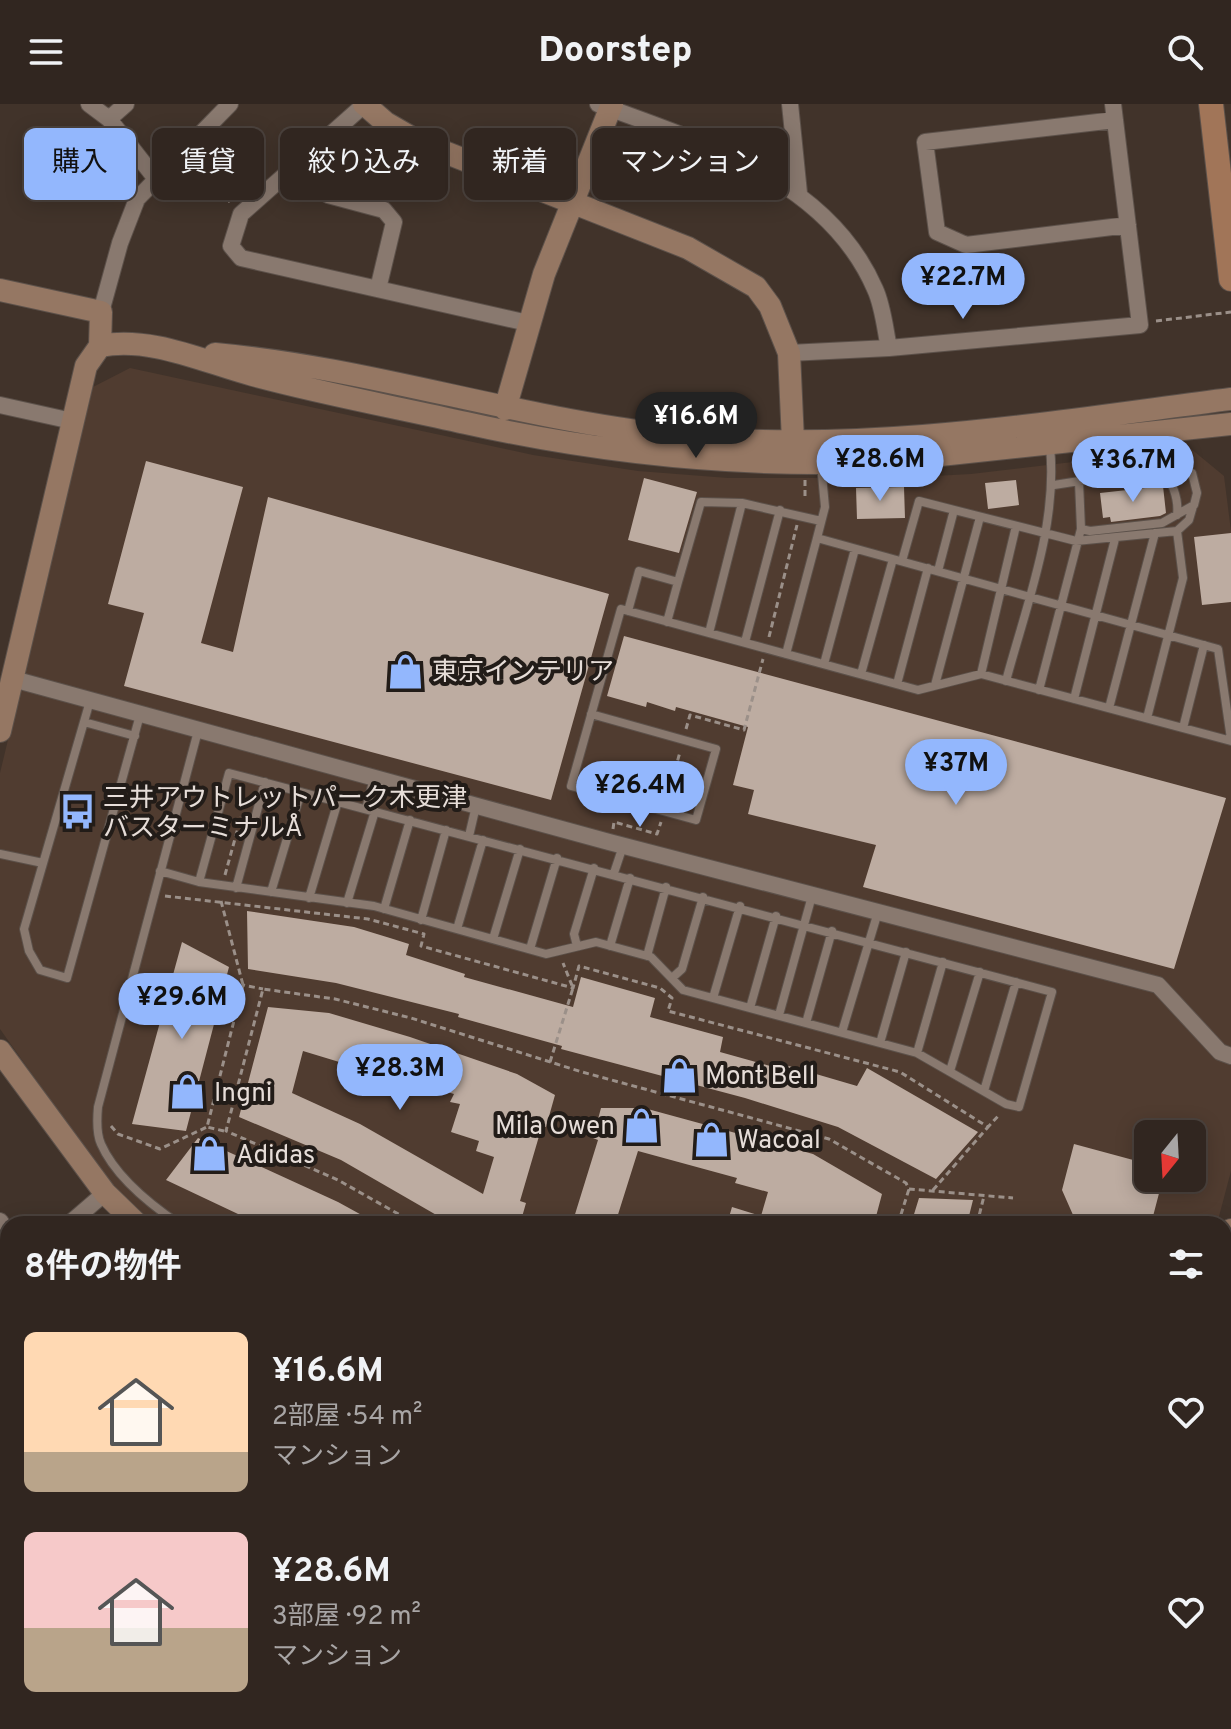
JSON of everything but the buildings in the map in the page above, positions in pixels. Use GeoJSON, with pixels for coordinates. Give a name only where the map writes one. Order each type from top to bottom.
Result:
{"type":"FeatureCollection","features":[{"type":"Feature","properties":{"kind":"main road"},"geometry":{"type":"LineString","coordinates":[[1211,104],[1231,279]]}},
{"type":"Feature","properties":{"kind":"street"},"geometry":{"type":"LineString","coordinates":[[89,104],[109,119],[152,174]]}},
{"type":"Feature","properties":{"kind":"street"},"geometry":{"type":"LineString","coordinates":[[109,119],[126,104]]}},
{"type":"Feature","properties":{"kind":"street"},"geometry":{"type":"LineString","coordinates":[[207,128],[230,104]]}},
{"type":"Feature","properties":{"kind":"street"},"geometry":{"type":"LineString","coordinates":[[337,128],[364,104],[419,142],[688,248],[736,273],[756,287],[770,306],[789,353],[793,441]]}},
{"type":"Feature","properties":{"kind":"street"},"geometry":{"type":"LineString","coordinates":[[790,104],[799,193]]}},
{"type":"Feature","properties":{"kind":"street"},"geometry":{"type":"LineString","coordinates":[[505,409],[528,323],[607,105],[753,167],[799,193],[832,222],[875,289],[889,348]]}},
{"type":"Feature","properties":{"kind":"street"},"geometry":{"type":"LineString","coordinates":[[789,353],[889,348],[1140,323],[1128,225],[1114,112],[925,142],[937,232],[966,245],[1128,225]]}},
{"type":"Feature","properties":{"kind":"street"},"geometry":{"type":"LineString","coordinates":[[280,179],[241,214],[231,246],[241,258],[528,323]]}},
{"type":"Feature","properties":{"kind":"street"},"geometry":{"type":"LineString","coordinates":[[1,725],[86,366],[100,346],[101,312],[130,213],[152,184]]}},
{"type":"Feature","properties":{"kind":"street"},"geometry":{"type":"LineString","coordinates":[[347,200],[384,210],[394,222],[378,289]]}},
{"type":"Feature","properties":{"kind":"street"},"geometry":{"type":"LineString","coordinates":[[0,290],[101,312]]}},
{"type":"Feature","properties":{"kind":"street"},"geometry":{"type":"LineString","coordinates":[[100,346],[123,342],[166,350],[258,358],[505,409],[691,437],[793,441],[943,435],[1231,399]]}},
{"type":"Feature","properties":{"kind":"street"},"geometry":{"type":"LineString","coordinates":[[166,350],[255,376],[550,440],[813,470],[1231,424]]}},
{"type":"Feature","properties":{"kind":"street"},"geometry":{"type":"LineString","coordinates":[[0,405],[72,421]]}},
{"type":"Feature","properties":{"kind":"street"},"geometry":{"type":"LineString","coordinates":[[13,679],[623,846],[1158,985],[1220,1052],[1231,1056]]}},
{"type":"Feature","properties":{"kind":"street"},"geometry":{"type":"LineString","coordinates":[[0,1051],[105,1193],[129,1216]]}},
{"type":"Feature","properties":{"kind":"street"},"geometry":{"type":"LineString","coordinates":[[78,1216],[105,1193]]}},
{"type":"Feature","properties":{"kind":"lane"},"geometry":{"type":"LineString","coordinates":[[1006,681],[1045,533],[1054,485],[1049,446]]}},
{"type":"Feature","properties":{"kind":"lane"},"geometry":{"type":"LineString","coordinates":[[1159,468],[1167,474],[1178,506],[1177,515]]}},
{"type":"Feature","properties":{"kind":"lane"},"geometry":{"type":"LineString","coordinates":[[861,674],[919,501],[1076,541],[1177,531],[1189,520],[1197,493],[1192,473],[1185,468],[1102,475],[1054,485]]}},
{"type":"Feature","properties":{"kind":"lane"},"geometry":{"type":"LineString","coordinates":[[786,654],[825,507],[813,470]]}},
{"type":"Feature","properties":{"kind":"lane"},"geometry":{"type":"LineString","coordinates":[[1039,690],[1081,529],[1079,482]]}},
{"type":"Feature","properties":{"kind":"lane"},"geometry":{"type":"LineString","coordinates":[[667,622],[701,502],[742,503],[821,521]]}},
{"type":"Feature","properties":{"kind":"lane"},"geometry":{"type":"LineString","coordinates":[[709,633],[742,503]]}},
{"type":"Feature","properties":{"kind":"lane"},"geometry":{"type":"LineString","coordinates":[[1081,529],[1162,523],[1194,505]]}},
{"type":"Feature","properties":{"kind":"lane"},"geometry":{"type":"LineString","coordinates":[[745,642],[780,510]]}},
{"type":"Feature","properties":{"kind":"lane"},"geometry":{"type":"LineString","coordinates":[[938,571],[954,510]]}},
{"type":"Feature","properties":{"kind":"lane"},"geometry":{"type":"LineString","coordinates":[[935,685],[980,517]]}},
{"type":"Feature","properties":{"kind":"lane"},"geometry":{"type":"LineString","coordinates":[[981,674],[1016,526]]}},
{"type":"Feature","properties":{"kind":"lane"},"geometry":{"type":"LineString","coordinates":[[1147,718],[1183,578],[1177,531]]}},
{"type":"Feature","properties":{"kind":"lane"},"geometry":{"type":"LineString","coordinates":[[1109,708],[1155,533]]}},
{"type":"Feature","properties":{"kind":"lane"},"geometry":{"type":"LineString","coordinates":[[591,714],[716,749],[696,820],[571,786],[591,714],[621,609],[918,690],[981,674],[1231,740],[1218,649],[817,538]]}},
{"type":"Feature","properties":{"kind":"lane"},"geometry":{"type":"LineString","coordinates":[[1074,699],[1115,539]]}},
{"type":"Feature","properties":{"kind":"lane"},"geometry":{"type":"LineString","coordinates":[[824,664],[855,549]]}},
{"type":"Feature","properties":{"kind":"lane"},"geometry":{"type":"LineString","coordinates":[[897,684],[928,568]]}},
{"type":"Feature","properties":{"kind":"lane"},"geometry":{"type":"LineString","coordinates":[[628,611],[639,571],[678,582]]}},
{"type":"Feature","properties":{"kind":"lane"},"geometry":{"type":"LineString","coordinates":[[1183,728],[1204,645]]}},
{"type":"Feature","properties":{"kind":"lane"},"geometry":{"type":"LineString","coordinates":[[90,701],[24,929],[29,951],[40,970],[67,978],[140,715]]}},
{"type":"Feature","properties":{"kind":"lane"},"geometry":{"type":"LineString","coordinates":[[84,722],[135,736]]}},
{"type":"Feature","properties":{"kind":"lane"},"geometry":{"type":"LineString","coordinates":[[167,1216],[154,1207],[121,1172],[100,1144],[98,1107],[198,731]]}},
{"type":"Feature","properties":{"kind":"lane"},"geometry":{"type":"LineString","coordinates":[[160,871],[199,882],[384,909],[546,954],[596,942],[647,956],[683,990],[917,1053],[1019,1107],[1052,992],[805,923],[229,773],[199,882]]}},
{"type":"Feature","properties":{"kind":"lane"},"geometry":{"type":"LineString","coordinates":[[347,903],[370,810],[374,778]]}},
{"type":"Feature","properties":{"kind":"lane"},"geometry":{"type":"LineString","coordinates":[[236,888],[265,782]]}},
{"type":"Feature","properties":{"kind":"lane"},"geometry":{"type":"LineString","coordinates":[[271,892],[301,792]]}},
{"type":"Feature","properties":{"kind":"lane"},"geometry":{"type":"LineString","coordinates":[[309,898],[338,801]]}},
{"type":"Feature","properties":{"kind":"lane"},"geometry":{"type":"LineString","coordinates":[[469,836],[476,806]]}},
{"type":"Feature","properties":{"kind":"lane"},"geometry":{"type":"LineString","coordinates":[[384,909],[410,820]]}},
{"type":"Feature","properties":{"kind":"lane"},"geometry":{"type":"LineString","coordinates":[[421,920],[446,830]]}},
{"type":"Feature","properties":{"kind":"lane"},"geometry":{"type":"LineString","coordinates":[[457,929],[483,840]]}},
{"type":"Feature","properties":{"kind":"lane"},"geometry":{"type":"LineString","coordinates":[[614,873],[623,846]]}},
{"type":"Feature","properties":{"kind":"lane"},"geometry":{"type":"LineString","coordinates":[[493,939],[520,849]]}},
{"type":"Feature","properties":{"kind":"lane"},"geometry":{"type":"LineString","coordinates":[[0,854],[43,863]]}},
{"type":"Feature","properties":{"kind":"lane"},"geometry":{"type":"LineString","coordinates":[[530,949],[557,858]]}},
{"type":"Feature","properties":{"kind":"lane"},"geometry":{"type":"LineString","coordinates":[[577,946],[574,934],[594,868]]}},
{"type":"Feature","properties":{"kind":"lane"},"geometry":{"type":"LineString","coordinates":[[610,946],[630,878]]}},
{"type":"Feature","properties":{"kind":"lane"},"geometry":{"type":"LineString","coordinates":[[647,956],[666,887]]}},
{"type":"Feature","properties":{"kind":"lane"},"geometry":{"type":"LineString","coordinates":[[779,1015],[813,895]]}},
{"type":"Feature","properties":{"kind":"lane"},"geometry":{"type":"LineString","coordinates":[[672,978],[682,969],[703,897]]}},
{"type":"Feature","properties":{"kind":"lane"},"geometry":{"type":"LineString","coordinates":[[713,998],[740,906]]}},
{"type":"Feature","properties":{"kind":"lane"},"geometry":{"type":"LineString","coordinates":[[842,1032],[878,912]]}},
{"type":"Feature","properties":{"kind":"lane"},"geometry":{"type":"LineString","coordinates":[[750,1008],[776,916]]}},
{"type":"Feature","properties":{"kind":"lane"},"geometry":{"type":"LineString","coordinates":[[806,1023],[832,931]]}},
{"type":"Feature","properties":{"kind":"lane"},"geometry":{"type":"LineString","coordinates":[[880,1043],[906,952]]}},
{"type":"Feature","properties":{"kind":"lane"},"geometry":{"type":"LineString","coordinates":[[917,1053],[943,962]]}},
{"type":"Feature","properties":{"kind":"lane"},"geometry":{"type":"LineString","coordinates":[[950,1071],[980,972]]}},
{"type":"Feature","properties":{"kind":"lane"},"geometry":{"type":"LineString","coordinates":[[984,1091],[1016,982]]}},
{"type":"Feature","properties":{"kind":"path"},"geometry":{"type":"LineString","coordinates":[[228,200],[241,214]]}},
{"type":"Feature","properties":{"kind":"path"},"geometry":{"type":"LineString","coordinates":[[1140,323],[1231,312]]}},
{"type":"Feature","properties":{"kind":"path"},"geometry":{"type":"LineString","coordinates":[[805,498],[813,470]]}},
{"type":"Feature","properties":{"kind":"path"},"geometry":{"type":"LineString","coordinates":[[769,637],[797,525]]}},
{"type":"Feature","properties":{"kind":"path"},"geometry":{"type":"LineString","coordinates":[[685,731],[690,715],[744,730],[763,659]]}},
{"type":"Feature","properties":{"kind":"path"},"geometry":{"type":"LineString","coordinates":[[667,801],[681,748]]}},
{"type":"Feature","properties":{"kind":"path"},"geometry":{"type":"LineString","coordinates":[[228,880],[223,879],[243,812]]}},
{"type":"Feature","properties":{"kind":"path"},"geometry":{"type":"LineString","coordinates":[[613,829],[614,822],[657,834],[661,822]]}},
{"type":"Feature","properties":{"kind":"path"},"geometry":{"type":"LineString","coordinates":[[207,1127],[243,985],[219,893]]}},
{"type":"Feature","properties":{"kind":"path"},"geometry":{"type":"LineString","coordinates":[[165,896],[368,919],[424,934],[421,946],[573,988]]}},
{"type":"Feature","properties":{"kind":"path"},"geometry":{"type":"LineString","coordinates":[[560,956],[573,988]]}},
{"type":"Feature","properties":{"kind":"path"},"geometry":{"type":"LineString","coordinates":[[550,1063],[579,966],[660,988],[672,998],[668,1011],[900,1072],[988,1127]]}},
{"type":"Feature","properties":{"kind":"path"},"geometry":{"type":"LineString","coordinates":[[243,985],[335,999],[411,1018],[550,1063],[829,1139],[906,1183],[909,1189],[901,1216]]}},
{"type":"Feature","properties":{"kind":"path"},"geometry":{"type":"LineString","coordinates":[[226,1131],[263,989]]}},
{"type":"Feature","properties":{"kind":"path"},"geometry":{"type":"LineString","coordinates":[[932,1192],[1002,1111]]}},
{"type":"Feature","properties":{"kind":"path"},"geometry":{"type":"LineString","coordinates":[[108,1124],[118,1134],[160,1149],[207,1127],[226,1131],[338,1180],[402,1216]]}},
{"type":"Feature","properties":{"kind":"path"},"geometry":{"type":"LineString","coordinates":[[909,1189],[1013,1198]]}},
{"type":"Feature","properties":{"kind":"path"},"geometry":{"type":"LineString","coordinates":[[979,1216],[984,1196]]}},
{"type":"Feature","properties":{"kind":"shaded area"},"geometry":{"type":"Polygon","coordinates":[[[130,368],[533,455],[638,471],[728,478],[897,478],[971,474],[1190,448],[1224,476],[1231,531],[1231,1171],[1219,1216],[140,1216],[95,1163],[0,1029],[0,773],[93,387],[130,368]]]}},
{"type":"Feature","properties":{"kind":"place","name":"東京インテリア"},"geometry":{"type":"Point","coordinates":[406,671]}},
{"type":"Feature","properties":{"kind":"place","name":"三井アウトレットパーク木更津 バスターミナルÅ"},"geometry":{"type":"Point","coordinates":[77,812]}},
{"type":"Feature","properties":{"kind":"place","name":"Mont Bell"},"geometry":{"type":"Point","coordinates":[679,1075]}},
{"type":"Feature","properties":{"kind":"place","name":"Ingni"},"geometry":{"type":"Point","coordinates":[188,1092]}},
{"type":"Feature","properties":{"kind":"place","name":"Mila Owen"},"geometry":{"type":"Point","coordinates":[641,1125]}},
{"type":"Feature","properties":{"kind":"place","name":"Wacoal"},"geometry":{"type":"Point","coordinates":[711,1139]}},
{"type":"Feature","properties":{"kind":"place","name":"Adidas"},"geometry":{"type":"Point","coordinates":[210,1154]}}]}
